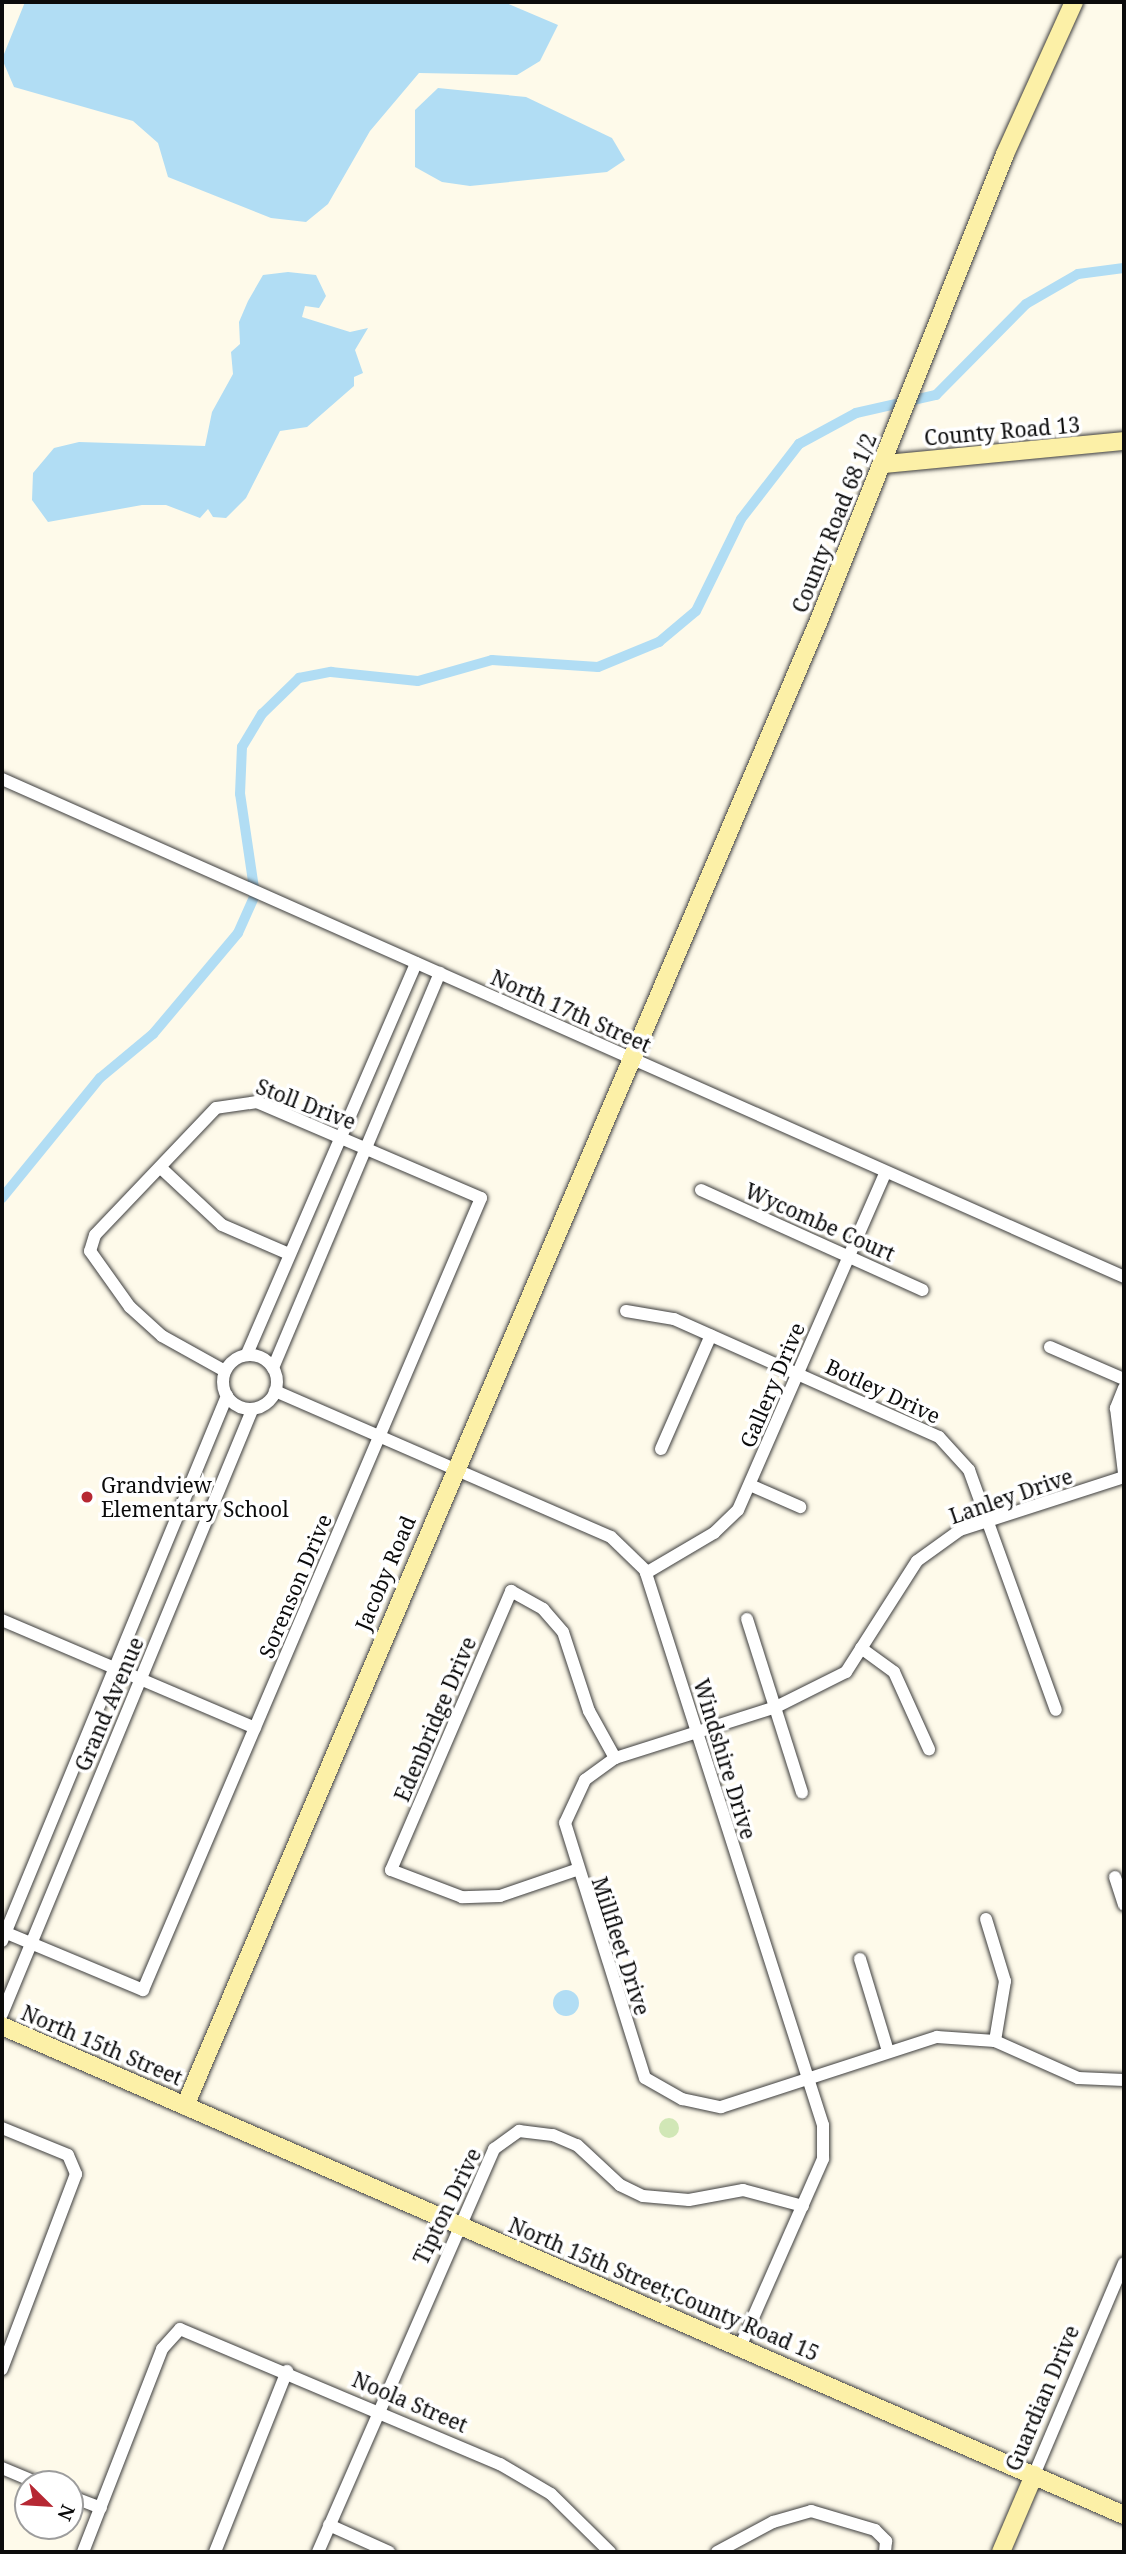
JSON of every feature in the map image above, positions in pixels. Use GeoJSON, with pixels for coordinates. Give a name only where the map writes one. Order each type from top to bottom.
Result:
{"type":"FeatureCollection","features":[{"type":"Feature","properties":{"kind":"street","name":"County Road 68 1/2"},"geometry":{"type":"LineString","coordinates":[[628,1058],[885,464],[911,385],[1074,2]]}},
{"type":"Feature","properties":{"kind":"street","name":"County Road 13"},"geometry":{"type":"LineString","coordinates":[[885,464],[1124,441]]}},
{"type":"Feature","properties":{"kind":"street","name":"North 17th Street"},"geometry":{"type":"LineString","coordinates":[[2,779],[1124,1277]]}},
{"type":"Feature","properties":{"kind":"street"},"geometry":{"type":"LineString","coordinates":[[416,963],[247,1354],[225,1371],[227,1396],[252,1409],[275,1391],[273,1368],[440,974]]}},
{"type":"Feature","properties":{"kind":"street","name":"Jacoby Road"},"geometry":{"type":"LineString","coordinates":[[185,2106],[628,1058]]}},
{"type":"Feature","properties":{"kind":"street","name":"Stoll Drive"},"geometry":{"type":"LineString","coordinates":[[225,1371],[162,1336],[130,1307],[90,1251],[94,1235],[230,1102],[257,1102],[481,1198]]}},
{"type":"Feature","properties":{"kind":"street"},"geometry":{"type":"LineString","coordinates":[[160,1168],[222,1225],[289,1254]]}},
{"type":"Feature","properties":{"kind":"street","name":"Gallery Drive"},"geometry":{"type":"LineString","coordinates":[[646,1573],[714,1533],[738,1510],[885,1173]]}},
{"type":"Feature","properties":{"kind":"street","name":"Wycombe Court"},"geometry":{"type":"LineString","coordinates":[[701,1190],[922,1290]]}},
{"type":"Feature","properties":{"kind":"street","name":"Sorenson Drive"},"geometry":{"type":"LineString","coordinates":[[31,1943],[143,1990],[481,1198]]}},
{"type":"Feature","properties":{"kind":"street","name":"Botley Drive"},"geometry":{"type":"LineString","coordinates":[[626,1311],[674,1319],[939,1437],[969,1470],[984,1522],[1056,1710]]}},
{"type":"Feature","properties":{"kind":"street"},"geometry":{"type":"LineString","coordinates":[[661,1449],[711,1335]]}},
{"type":"Feature","properties":{"kind":"street"},"geometry":{"type":"LineString","coordinates":[[1050,1347],[1124,1379]]}},
{"type":"Feature","properties":{"kind":"street"},"geometry":{"type":"LineString","coordinates":[[247,1354],[273,1368]]}},
{"type":"Feature","properties":{"kind":"street"},"geometry":{"type":"LineString","coordinates":[[1124,1388],[1116,1408],[1124,1475]]}},
{"type":"Feature","properties":{"kind":"street","name":"Windshire Drive"},"geometry":{"type":"LineString","coordinates":[[275,1391],[611,1537],[646,1573],[806,2081],[823,2125],[823,2159],[740,2347]]}},
{"type":"Feature","properties":{"kind":"street","name":"Grand Avenue"},"geometry":{"type":"LineString","coordinates":[[3,1935],[227,1396]]}},
{"type":"Feature","properties":{"kind":"street","name":"Grand Avenue"},"geometry":{"type":"LineString","coordinates":[[2,2014],[252,1409]]}},
{"type":"Feature","properties":{"kind":"street","name":"Lanley Drive"},"geometry":{"type":"LineString","coordinates":[[696,1734],[776,1707],[846,1672],[916,1561],[960,1530],[1124,1475]]}},
{"type":"Feature","properties":{"kind":"street"},"geometry":{"type":"LineString","coordinates":[[750,1485],[800,1507]]}},
{"type":"Feature","properties":{"kind":"street","name":"Edenbridge Drive"},"geometry":{"type":"LineString","coordinates":[[576,1870],[500,1896],[463,1897],[391,1870],[511,1591],[543,1609],[563,1632],[589,1711],[615,1758]]}},
{"type":"Feature","properties":{"kind":"street"},"geometry":{"type":"LineString","coordinates":[[747,1619],[802,1792]]}},
{"type":"Feature","properties":{"kind":"street"},"geometry":{"type":"LineString","coordinates":[[3,1624],[256,1728]]}},
{"type":"Feature","properties":{"kind":"street"},"geometry":{"type":"LineString","coordinates":[[861,1647],[894,1672],[929,1749]]}},
{"type":"Feature","properties":{"kind":"street","name":"Millfleet Drive"},"geometry":{"type":"LineString","coordinates":[[696,1734],[615,1758],[585,1780],[565,1823],[576,1870],[645,2078],[682,2099],[721,2107],[806,2081],[887,2048],[937,2037],[995,2041]]}},
{"type":"Feature","properties":{"kind":"street"},"geometry":{"type":"LineString","coordinates":[[1115,1877],[1124,1905]]}},
{"type":"Feature","properties":{"kind":"street"},"geometry":{"type":"LineString","coordinates":[[986,1919],[1005,1981],[995,2041],[1078,2078],[1124,2080]]}},
{"type":"Feature","properties":{"kind":"street"},"geometry":{"type":"LineString","coordinates":[[3,1935],[31,1943]]}},
{"type":"Feature","properties":{"kind":"street"},"geometry":{"type":"LineString","coordinates":[[860,1959],[887,2048]]}},
{"type":"Feature","properties":{"kind":"street","name":"North 15th Street"},"geometry":{"type":"LineString","coordinates":[[2,2026],[185,2106]]}},
{"type":"Feature","properties":{"kind":"street","name":"North 15th Street;County Road 15"},"geometry":{"type":"LineString","coordinates":[[185,2106],[1124,2515]]}},
{"type":"Feature","properties":{"kind":"street"},"geometry":{"type":"LineString","coordinates":[[2,2128],[74,2162],[75,2182],[2,2369]]}},
{"type":"Feature","properties":{"kind":"street","name":"Tipton Drive"},"geometry":{"type":"LineString","coordinates":[[318,2552],[456,2223],[494,2149],[519,2132],[577,2145],[620,2185],[643,2196],[689,2200],[743,2190],[803,2206]]}},
{"type":"Feature","properties":{"kind":"street","name":"Guardian Drive"},"geometry":{"type":"LineString","coordinates":[[1001,2552],[1124,2263]]}},
{"type":"Feature","properties":{"kind":"street","name":"Noola Street"},"geometry":{"type":"LineString","coordinates":[[101,2508],[173,2333],[192,2330],[378,2410],[533,2482],[610,2552]]}},
{"type":"Feature","properties":{"kind":"street"},"geometry":{"type":"LineString","coordinates":[[215,2552],[287,2371]]}},
{"type":"Feature","properties":{"kind":"street"},"geometry":{"type":"LineString","coordinates":[[83,2552],[101,2508],[84,2501]]}},
{"type":"Feature","properties":{"kind":"street"},"geometry":{"type":"LineString","coordinates":[[717,2552],[773,2522],[811,2511],[850,2519],[883,2535],[885,2552]]}},
{"type":"Feature","properties":{"kind":"street"},"geometry":{"type":"LineString","coordinates":[[329,2525],[389,2552]]}},
{"type":"Feature","properties":{"kind":"green space"},"geometry":{"type":"Polygon","coordinates":[[[669,2118],[676,2121],[679,2128],[676,2135],[669,2138],[662,2135],[659,2128],[662,2121],[669,2118]]]}},
{"type":"Feature","properties":{"kind":"water"},"geometry":{"type":"Polygon","coordinates":[[[25,2],[504,2],[558,25],[540,61],[517,75],[419,73],[370,131],[328,204],[306,222],[271,218],[168,177],[158,143],[133,121],[14,87],[2,59],[25,2]]]}},
{"type":"Feature","properties":{"kind":"water"},"geometry":{"type":"Polygon","coordinates":[[[438,88],[526,97],[612,138],[625,160],[607,172],[470,186],[442,182],[415,167],[415,110],[438,88]]]}},
{"type":"Feature","properties":{"kind":"water"},"geometry":{"type":"Polygon","coordinates":[[[288,272],[316,275],[326,296],[319,308],[305,306],[302,317],[350,332],[368,328],[355,350],[363,373],[354,377],[354,386],[307,427],[280,431],[246,498],[226,518],[213,517],[208,509],[200,518],[166,505],[142,505],[48,522],[32,500],[33,473],[54,448],[79,442],[205,446],[212,412],[233,374],[231,352],[240,344],[239,322],[248,301],[263,275],[288,272]]]}},
{"type":"Feature","properties":{"kind":"water"},"geometry":{"type":"Polygon","coordinates":[[[566,1990],[575,1994],[579,2003],[575,2012],[566,2016],[557,2012],[553,2003],[557,1994],[566,1990]]]}},
{"type":"Feature","properties":{"kind":"waterway"},"geometry":{"type":"LineString","coordinates":[[2,1198],[100,1078],[153,1034],[238,933],[255,895],[240,794],[242,747],[262,714],[299,678],[331,672],[418,681],[492,660],[598,667],[659,642],[696,611],[741,519],[799,444],[856,413],[936,395],[1026,304],[1078,274],[1124,268]]}},
{"type":"Feature","properties":{"kind":"place","name":"Grandview Elementary School"},"geometry":{"type":"Point","coordinates":[87,1497]}}]}
